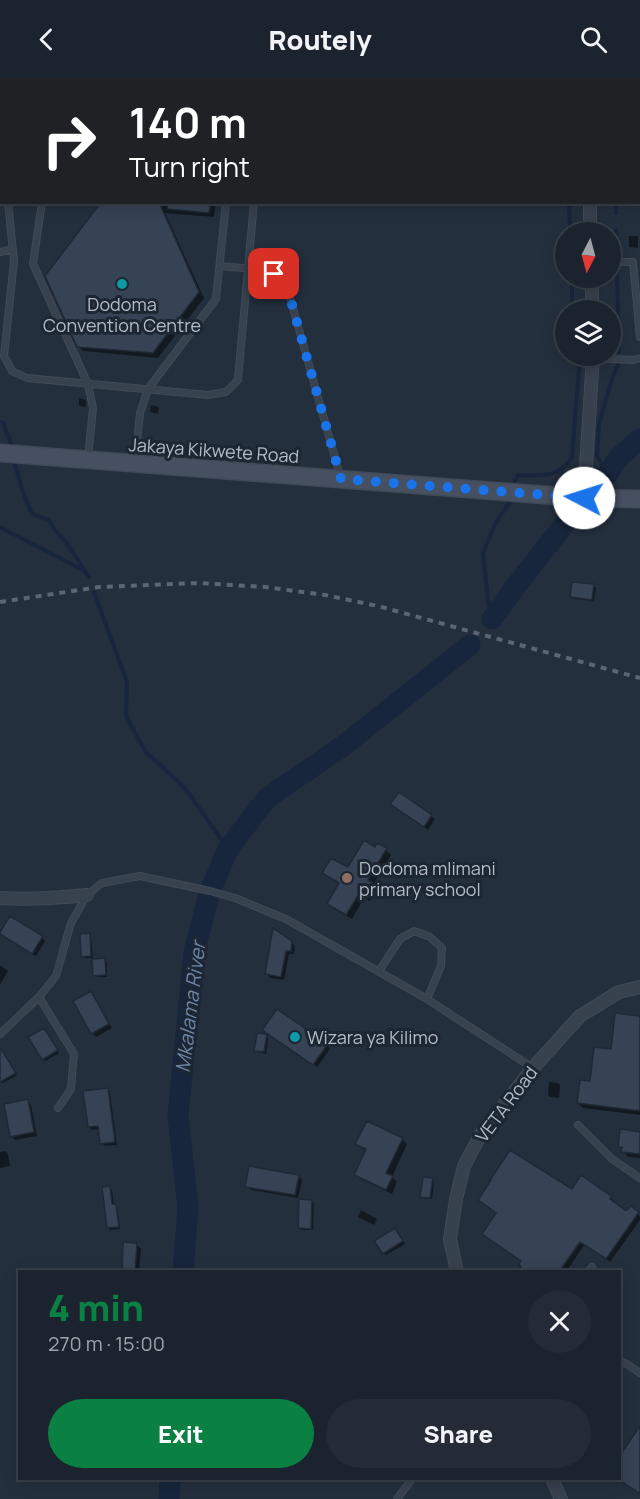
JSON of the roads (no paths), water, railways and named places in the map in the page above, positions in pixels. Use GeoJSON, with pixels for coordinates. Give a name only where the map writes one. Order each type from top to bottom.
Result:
{"type":"FeatureCollection","features":[{"type":"Feature","properties":{"kind":"main road","name":"Jakaya Kikwete Road"},"geometry":{"type":"LineString","coordinates":[[0,453],[584,498],[640,500]]}},
{"type":"Feature","properties":{"kind":"street"},"geometry":{"type":"LineString","coordinates":[[590,204],[591,222]]}},
{"type":"Feature","properties":{"kind":"street"},"geometry":{"type":"LineString","coordinates":[[584,498],[592,366]]}},
{"type":"Feature","properties":{"kind":"street"},"geometry":{"type":"LineString","coordinates":[[0,897],[20,899],[87,895]]}},
{"type":"Feature","properties":{"kind":"street","name":"VETA Road"},"geometry":{"type":"LineString","coordinates":[[457,1270],[450,1239],[456,1199],[464,1167],[481,1134],[533,1068],[580,1016],[619,992],[640,987]]}},
{"type":"Feature","properties":{"kind":"street"},"geometry":{"type":"LineString","coordinates":[[552,1480],[561,1499]]}},
{"type":"Feature","properties":{"kind":"lane"},"geometry":{"type":"LineString","coordinates":[[8,204],[14,261],[4,356],[12,370],[27,378],[208,395],[226,392],[238,380],[254,204]]}},
{"type":"Feature","properties":{"kind":"lane"},"geometry":{"type":"LineString","coordinates":[[42,204],[33,264],[88,384],[93,408],[88,460]]}},
{"type":"Feature","properties":{"kind":"lane"},"geometry":{"type":"LineString","coordinates":[[135,463],[140,413],[148,389],[216,299],[226,204]]}},
{"type":"Feature","properties":{"kind":"lane"},"geometry":{"type":"LineString","coordinates":[[0,252],[13,249]]}},
{"type":"Feature","properties":{"kind":"lane"},"geometry":{"type":"LineString","coordinates":[[621,262],[633,262],[640,337]]}},
{"type":"Feature","properties":{"kind":"lane"},"geometry":{"type":"LineString","coordinates":[[219,266],[274,274],[284,286],[291,301],[341,479]]}},
{"type":"Feature","properties":{"kind":"lane"},"geometry":{"type":"LineString","coordinates":[[621,359],[640,358]]}},
{"type":"Feature","properties":{"kind":"lane"},"geometry":{"type":"LineString","coordinates":[[0,1034],[39,997],[56,976],[71,923],[87,895],[102,883],[140,876],[235,898],[286,919],[427,999],[533,1068]]}},
{"type":"Feature","properties":{"kind":"lane"},"geometry":{"type":"LineString","coordinates":[[379,971],[400,939],[414,931],[430,937],[442,948],[441,966],[427,999]]}},
{"type":"Feature","properties":{"kind":"lane"},"geometry":{"type":"LineString","coordinates":[[39,997],[74,1054],[71,1089],[58,1108]]}},
{"type":"Feature","properties":{"kind":"lane"},"geometry":{"type":"LineString","coordinates":[[578,1125],[612,1159],[640,1178]]}},
{"type":"Feature","properties":{"kind":"lane"},"geometry":{"type":"LineString","coordinates":[[621,1361],[640,1373]]}},
{"type":"Feature","properties":{"kind":"lane"},"geometry":{"type":"LineString","coordinates":[[397,1499],[411,1480]]}},
{"type":"Feature","properties":{"kind":"waterway"},"geometry":{"type":"LineString","coordinates":[[569,204],[570,222]]}},
{"type":"Feature","properties":{"kind":"waterway"},"geometry":{"type":"LineString","coordinates":[[616,204],[616,213]]}},
{"type":"Feature","properties":{"kind":"waterway"},"geometry":{"type":"LineString","coordinates":[[572,288],[572,300]]}},
{"type":"Feature","properties":{"kind":"waterway"},"geometry":{"type":"LineString","coordinates":[[617,288],[618,300]]}},
{"type":"Feature","properties":{"kind":"waterway"},"geometry":{"type":"LineString","coordinates":[[515,481],[518,475],[541,475],[555,472],[567,464],[572,457],[579,366]]}},
{"type":"Feature","properties":{"kind":"waterway"},"geometry":{"type":"LineString","coordinates":[[608,474],[597,456],[599,424],[618,366]]}},
{"type":"Feature","properties":{"kind":"waterway"},"geometry":{"type":"LineString","coordinates":[[0,422],[3,423],[12,446]]}},
{"type":"Feature","properties":{"kind":"waterway","name":"Mkalama River"},"geometry":{"type":"LineString","coordinates":[[597,483],[608,474],[618,458],[640,439]]}},
{"type":"Feature","properties":{"kind":"waterway"},"geometry":{"type":"LineString","coordinates":[[15,465],[32,514],[49,520],[85,571]]}},
{"type":"Feature","properties":{"kind":"waterway"},"geometry":{"type":"LineString","coordinates":[[492,619],[483,553],[496,522],[510,502]]}},
{"type":"Feature","properties":{"kind":"waterway","name":"Mkalama River"},"geometry":{"type":"LineString","coordinates":[[492,619],[577,508]]}},
{"type":"Feature","properties":{"kind":"waterway"},"geometry":{"type":"LineString","coordinates":[[0,527],[85,571],[89,577]]}},
{"type":"Feature","properties":{"kind":"waterway"},"geometry":{"type":"LineString","coordinates":[[94,592],[127,682],[126,716],[145,751],[185,788],[228,849]]}},
{"type":"Feature","properties":{"kind":"waterway","name":"Mkalama River"},"geometry":{"type":"LineString","coordinates":[[183,1270],[188,1207],[178,1115],[194,952],[210,891],[228,849],[267,798],[343,746],[470,645]]}},
{"type":"Feature","properties":{"kind":"waterway","name":"Mkalama River"},"geometry":{"type":"LineString","coordinates":[[169,1499],[170,1480]]}},
{"type":"Feature","properties":{"kind":"railway"},"geometry":{"type":"LineString","coordinates":[[0,602],[99,587],[200,583],[265,587],[325,595],[378,606],[640,678]]}},
{"type":"Feature","properties":{"kind":"place","name":"Dodoma Convention Centre"},"geometry":{"type":"Point","coordinates":[122,284]}},
{"type":"Feature","properties":{"kind":"place","name":"Dodoma mlimani primary school"},"geometry":{"type":"Point","coordinates":[347,878]}},
{"type":"Feature","properties":{"kind":"place","name":"Wizara ya Kilimo"},"geometry":{"type":"Point","coordinates":[295,1037]}}]}
